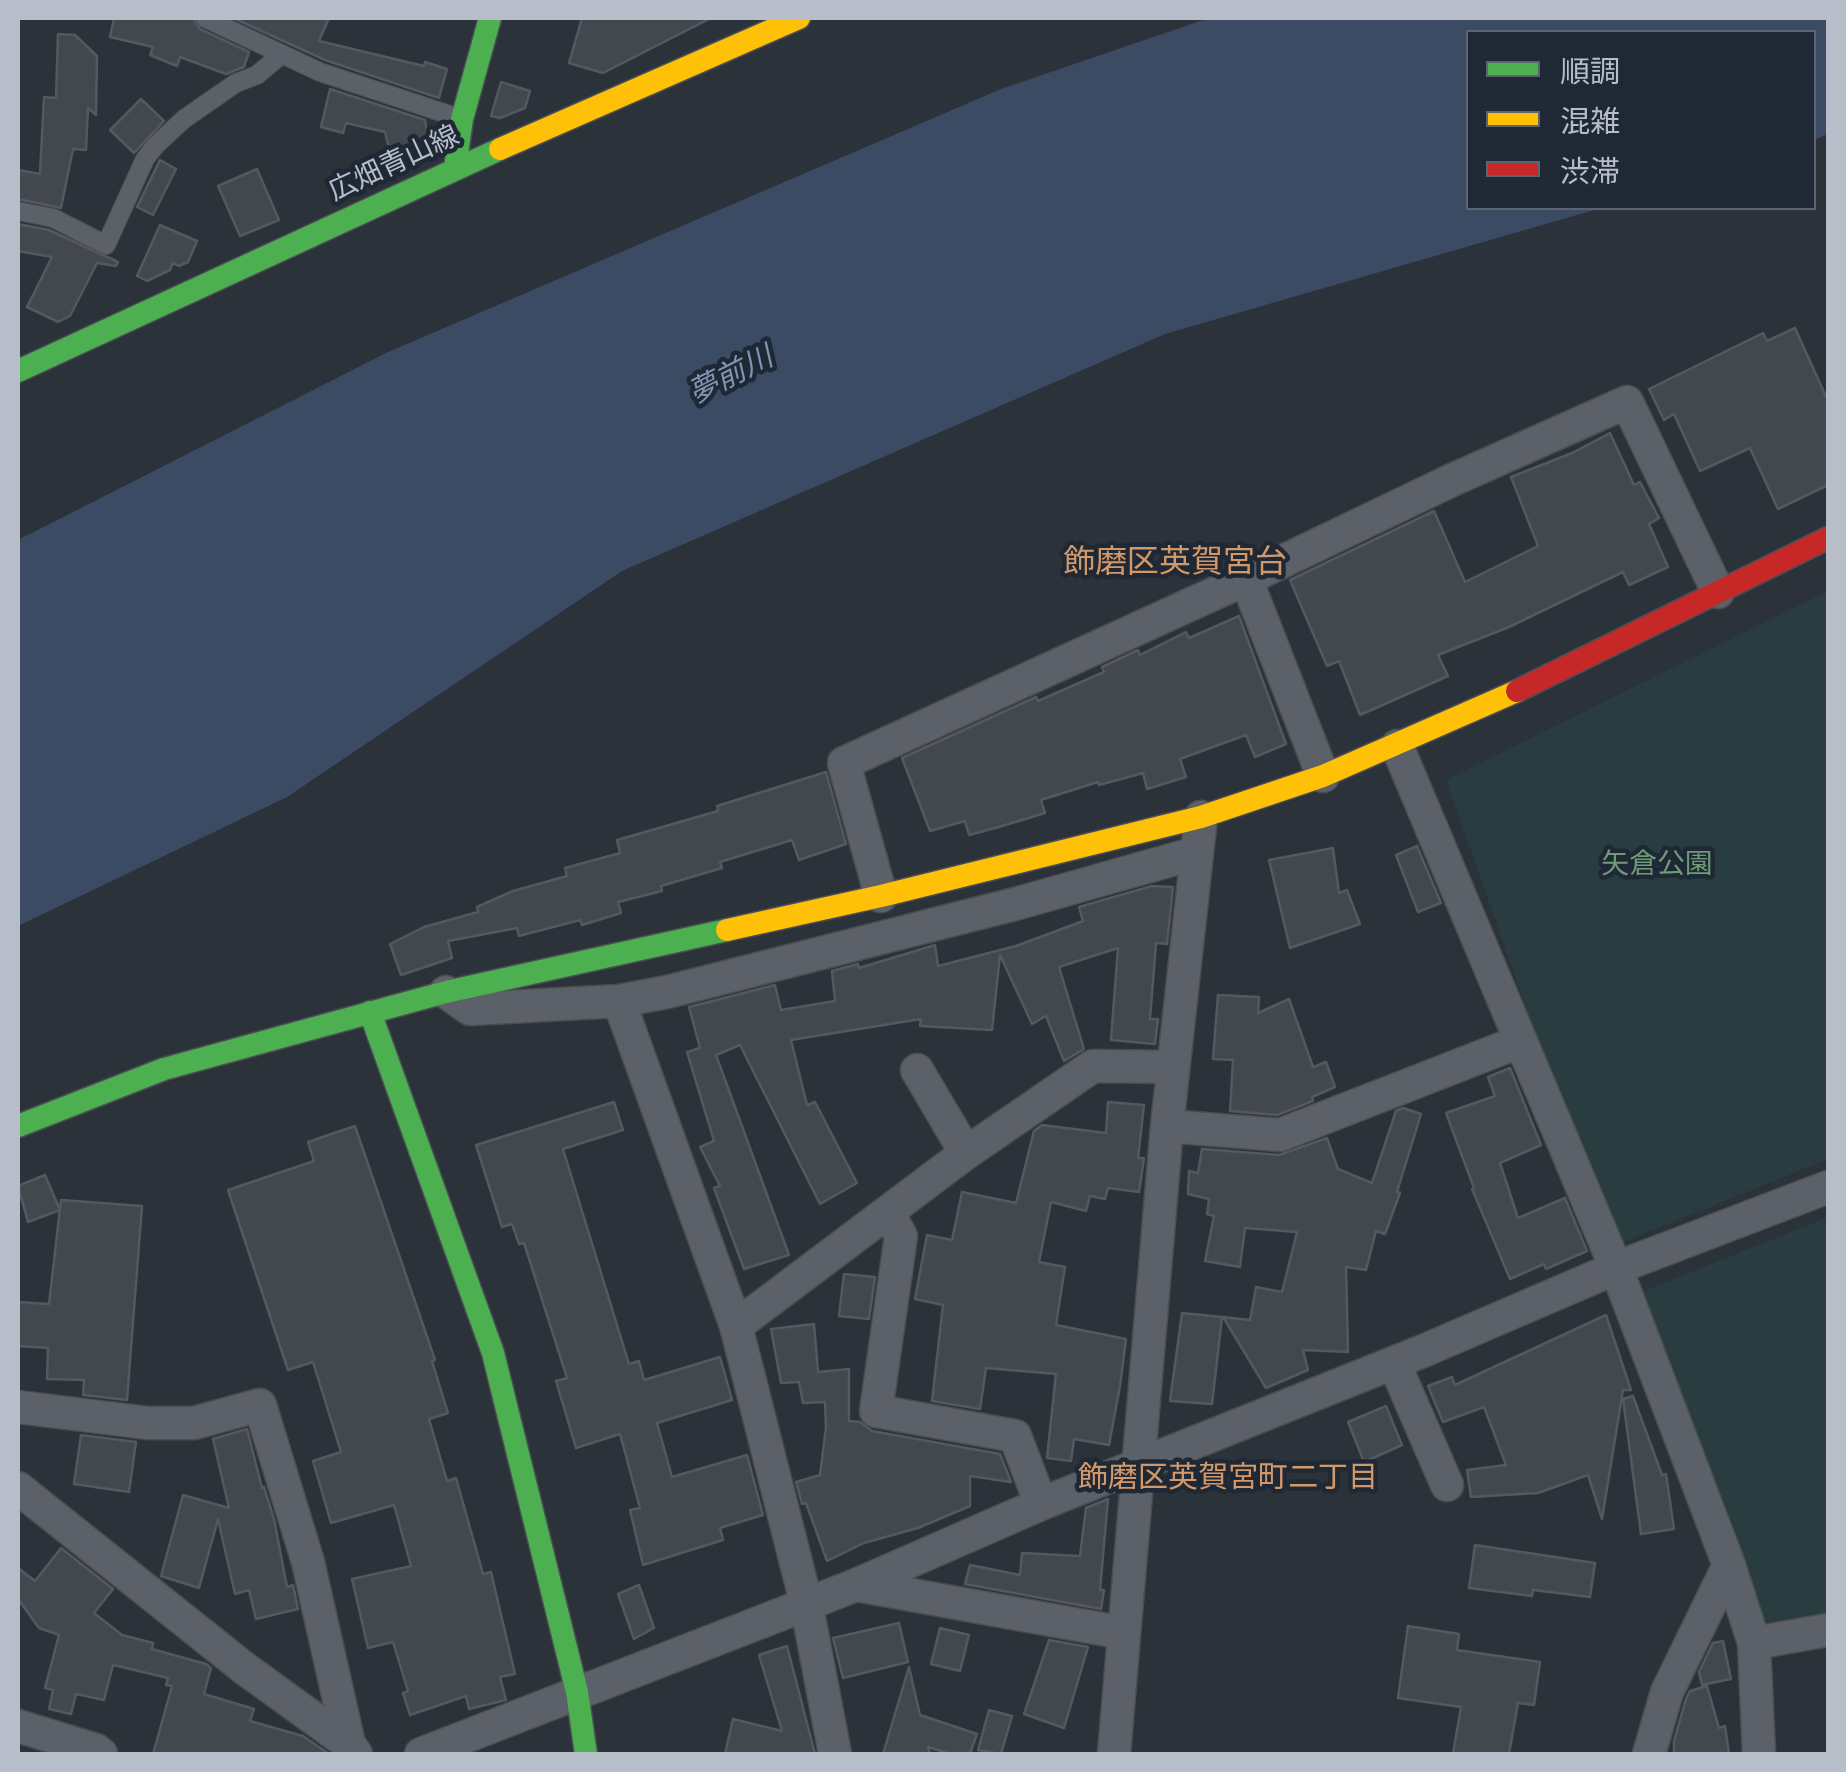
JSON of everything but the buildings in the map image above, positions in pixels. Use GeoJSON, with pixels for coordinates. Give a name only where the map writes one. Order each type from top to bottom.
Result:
{"type":"FeatureCollection","features":[{"type":"Feature","properties":{"kind":"street"},"geometry":{"type":"LineString","coordinates":[[455,168],[462,119],[490,18]]}},
{"type":"Feature","properties":{"kind":"street","name":"広畑青山線"},"geometry":{"type":"LineString","coordinates":[[18,370],[455,168],[799,18]]}},
{"type":"Feature","properties":{"kind":"street"},"geometry":{"type":"LineString","coordinates":[[881,896],[844,763],[1628,402],[1718,592]]}},
{"type":"Feature","properties":{"kind":"street"},"geometry":{"type":"LineString","coordinates":[[18,1126],[164,1069],[446,992],[881,896],[1201,817],[1323,776],[1397,746],[1570,666],[1828,538]]}},
{"type":"Feature","properties":{"kind":"street"},"geometry":{"type":"LineString","coordinates":[[1246,579],[1323,776]]}},
{"type":"Feature","properties":{"kind":"street"},"geometry":{"type":"LineString","coordinates":[[1397,746],[1616,1268],[1729,1566],[1754,1644],[1759,1754]]}},
{"type":"Feature","properties":{"kind":"street"},"geometry":{"type":"LineString","coordinates":[[1114,1754],[1167,1126],[1201,817]]}},
{"type":"Feature","properties":{"kind":"street"},"geometry":{"type":"LineString","coordinates":[[446,992],[470,1009],[618,1001],[976,914],[1196,853]]}},
{"type":"Feature","properties":{"kind":"street"},"geometry":{"type":"LineString","coordinates":[[618,1001],[736,1326],[806,1602],[835,1754]]}},
{"type":"Feature","properties":{"kind":"street"},"geometry":{"type":"LineString","coordinates":[[370,1012],[493,1353],[576,1692],[586,1754]]}},
{"type":"Feature","properties":{"kind":"street"},"geometry":{"type":"LineString","coordinates":[[1167,1126],[1280,1136],[1521,1041]]}},
{"type":"Feature","properties":{"kind":"street"},"geometry":{"type":"LineString","coordinates":[[736,1326],[966,1152],[1092,1066],[1173,1067]]}},
{"type":"Feature","properties":{"kind":"street"},"geometry":{"type":"LineString","coordinates":[[917,1070],[966,1152]]}},
{"type":"Feature","properties":{"kind":"street"},"geometry":{"type":"LineString","coordinates":[[421,1754],[856,1585],[1041,1504],[1394,1363],[1616,1268],[1828,1187]]}},
{"type":"Feature","properties":{"kind":"street"},"geometry":{"type":"LineString","coordinates":[[888,1213],[901,1236],[876,1411],[1015,1436],[1041,1504]]}},
{"type":"Feature","properties":{"kind":"street"},"geometry":{"type":"LineString","coordinates":[[1394,1363],[1447,1485]]}},
{"type":"Feature","properties":{"kind":"street"},"geometry":{"type":"LineString","coordinates":[[18,1408],[148,1423],[194,1424],[260,1405],[308,1562],[353,1749]]}},
{"type":"Feature","properties":{"kind":"street"},"geometry":{"type":"LineString","coordinates":[[18,1488],[244,1668],[353,1749]]}},
{"type":"Feature","properties":{"kind":"street"},"geometry":{"type":"LineString","coordinates":[[1649,1754],[1668,1692],[1729,1566]]}},
{"type":"Feature","properties":{"kind":"street"},"geometry":{"type":"LineString","coordinates":[[856,1585],[1124,1633]]}},
{"type":"Feature","properties":{"kind":"street"},"geometry":{"type":"LineString","coordinates":[[1754,1644],[1828,1630]]}},
{"type":"Feature","properties":{"kind":"street"},"geometry":{"type":"LineString","coordinates":[[18,1726],[102,1754]]}},
{"type":"Feature","properties":{"kind":"lane"},"geometry":{"type":"LineString","coordinates":[[205,18],[320,72],[462,119]]}},
{"type":"Feature","properties":{"kind":"lane"},"geometry":{"type":"LineString","coordinates":[[18,210],[53,218],[106,245],[145,159],[155,146],[184,119],[236,82],[258,75],[282,54]]}},
{"type":"Feature","properties":{"kind":"green space","name":"矢倉公園"},"geometry":{"type":"Polygon","coordinates":[[[1828,591],[1828,1159],[1619,1244],[1534,1030],[1446,780],[1828,591]]]}},
{"type":"Feature","properties":{"kind":"green space"},"geometry":{"type":"Polygon","coordinates":[[[1828,1217],[1828,1617],[1774,1627],[1762,1618],[1733,1524],[1639,1293],[1828,1217]]]}},
{"type":"Feature","properties":{"kind":"water","name":"夢前川"},"geometry":{"type":"Polygon","coordinates":[[[1209,18],[1828,18],[1828,134],[1816,139],[1816,30],[1466,30],[1466,210],[1594,210],[1165,334],[622,571],[287,797],[18,926],[18,540],[386,353],[1001,89],[1209,18]]]}},
{"type":"Feature","properties":{"kind":"traffic: fast"},"geometry":{"type":"LineString","coordinates":[[455,168],[462,119],[490,18]]}},
{"type":"Feature","properties":{"kind":"traffic: fast"},"geometry":{"type":"LineString","coordinates":[[18,371],[500,149]]}},
{"type":"Feature","properties":{"kind":"traffic: fast"},"geometry":{"type":"LineString","coordinates":[[18,1126],[164,1069],[446,992],[727,930]]}},
{"type":"Feature","properties":{"kind":"traffic: fast"},"geometry":{"type":"LineString","coordinates":[[370,1012],[493,1353],[577,1692],[586,1754]]}},
{"type":"Feature","properties":{"kind":"traffic: slow"},"geometry":{"type":"LineString","coordinates":[[500,149],[799,18]]}},
{"type":"Feature","properties":{"kind":"traffic: slow"},"geometry":{"type":"LineString","coordinates":[[727,930],[1201,817],[1323,776],[1517,691]]}},
{"type":"Feature","properties":{"kind":"traffic: jam"},"geometry":{"type":"LineString","coordinates":[[1517,691],[1828,538]]}},
{"type":"Feature","properties":{"kind":"district","name":"飾磨区英賀宮台"},"geometry":{"type":"Point","coordinates":[1175,563]}},
{"type":"Feature","properties":{"kind":"district","name":"飾磨区英賀宮町二丁目"},"geometry":{"type":"Point","coordinates":[1228,1478]}}]}
